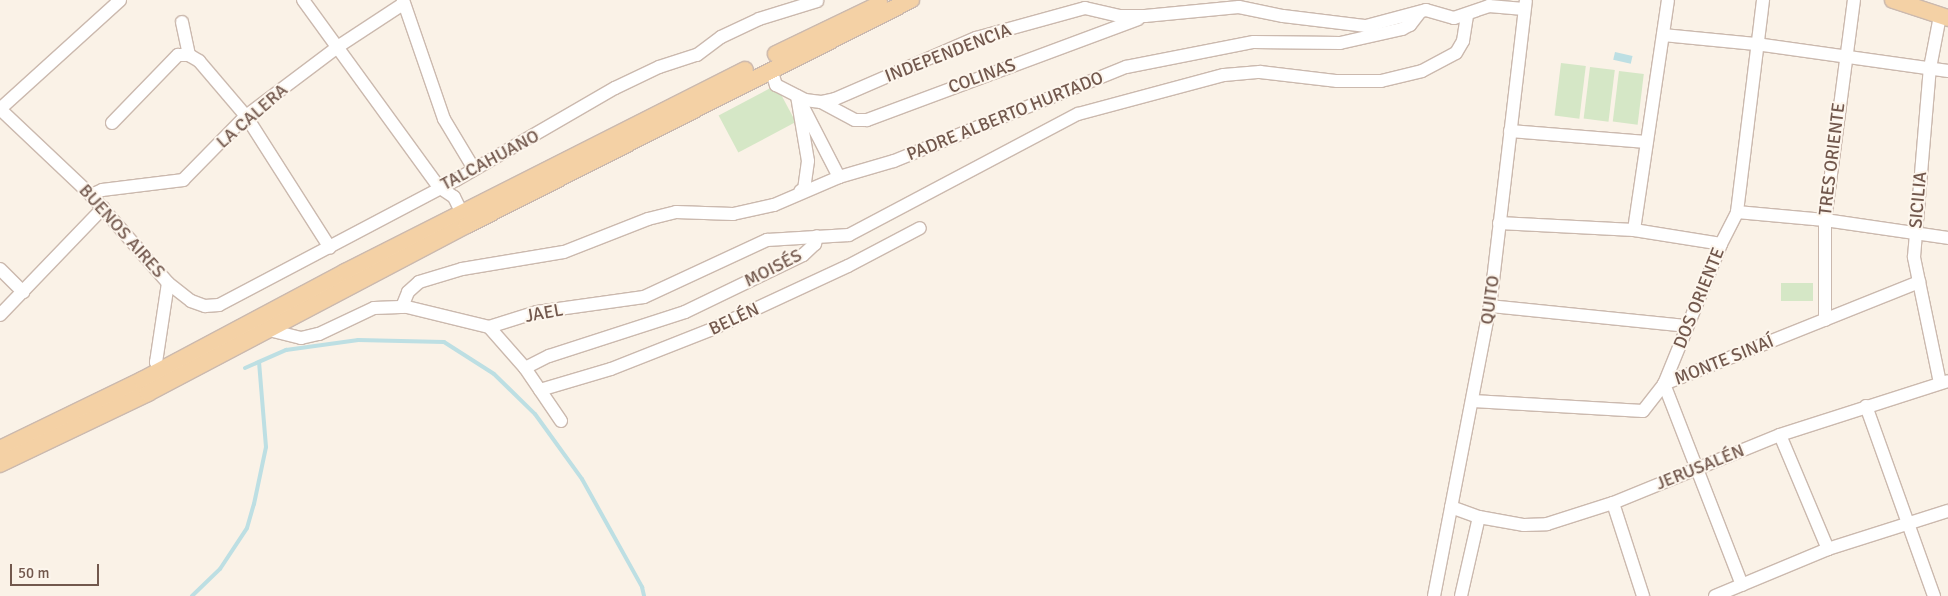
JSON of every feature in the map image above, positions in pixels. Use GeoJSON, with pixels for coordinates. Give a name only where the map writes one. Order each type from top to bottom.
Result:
{"type":"FeatureCollection","features":[{"type":"Feature","properties":{"kind":"main road"},"geometry":{"type":"LineString","coordinates":[[0,464],[161,377],[889,0]]}},
{"type":"Feature","properties":{"kind":"main road"},"geometry":{"type":"LineString","coordinates":[[633,133],[771,69],[911,0]]}},
{"type":"Feature","properties":{"kind":"main road"},"geometry":{"type":"LineString","coordinates":[[1894,0],[1944,17]]}},
{"type":"Feature","properties":{"kind":"main road"},"geometry":{"type":"LineString","coordinates":[[0,449],[269,330],[464,220]]}},
{"type":"Feature","properties":{"kind":"street"},"geometry":{"type":"LineString","coordinates":[[0,109],[120,0]]}},
{"type":"Feature","properties":{"kind":"street"},"geometry":{"type":"LineString","coordinates":[[303,0],[339,46],[439,187],[454,197]]}},
{"type":"Feature","properties":{"kind":"street"},"geometry":{"type":"LineString","coordinates":[[1634,230],[1668,0]]}},
{"type":"Feature","properties":{"kind":"street","name":"DOS ORIENTE"},"geometry":{"type":"LineString","coordinates":[[1664,384],[1721,244],[1737,212],[1756,44],[1763,0]]}},
{"type":"Feature","properties":{"kind":"street","name":"TRES ORIENTE"},"geometry":{"type":"LineString","coordinates":[[1825,320],[1825,220],[1854,0]]}},
{"type":"Feature","properties":{"kind":"street","name":"TALCAHUANO"},"geometry":{"type":"LineString","coordinates":[[168,283],[191,301],[205,306],[219,305],[330,248],[439,187],[456,180],[615,88],[659,67],[698,55],[721,37],[759,19],[816,1]]}},
{"type":"Feature","properties":{"kind":"street"},"geometry":{"type":"LineString","coordinates":[[402,2],[444,119],[474,169]]}},
{"type":"Feature","properties":{"kind":"street","name":"LA CALERA"},"geometry":{"type":"LineString","coordinates":[[91,195],[102,190],[183,180],[246,116],[339,46],[402,2]]}},
{"type":"Feature","properties":{"kind":"street","name":"INDEPENDENCIA"},"geometry":{"type":"LineString","coordinates":[[821,102],[834,99],[976,38],[1064,12],[1085,8],[1120,16],[1145,16],[1239,7],[1283,16],[1366,26],[1420,12],[1436,11],[1454,18],[1467,16],[1488,6],[1525,4]]}},
{"type":"Feature","properties":{"kind":"street","name":"QUITO"},"geometry":{"type":"LineString","coordinates":[[1434,596],[1490,306],[1525,4]]}},
{"type":"Feature","properties":{"kind":"street","name":"PADRE ALBERTO HURTADO"},"geometry":{"type":"LineString","coordinates":[[402,307],[408,292],[419,282],[462,269],[564,252],[648,219],[676,212],[733,214],[774,204],[800,191],[838,177],[894,162],[1126,67],[1254,42],[1340,43],[1410,26],[1420,12]]}},
{"type":"Feature","properties":{"kind":"street","name":"COLINAS"},"geometry":{"type":"LineString","coordinates":[[821,102],[855,120],[867,120],[1145,16]]}},
{"type":"Feature","properties":{"kind":"street","name":"MOISÉS"},"geometry":{"type":"LineString","coordinates":[[525,368],[549,356],[684,312],[803,255],[815,244],[817,236],[849,235],[1078,114],[1224,75],[1260,72],[1337,81],[1381,81],[1403,77],[1440,63],[1456,53],[1463,41],[1467,16]]}},
{"type":"Feature","properties":{"kind":"street","name":"SICILIA"},"geometry":{"type":"LineString","coordinates":[[1944,17],[1930,68],[1914,257],[1944,382]]}},
{"type":"Feature","properties":{"kind":"street"},"geometry":{"type":"LineString","coordinates":[[182,22],[189,54]]}},
{"type":"Feature","properties":{"kind":"street"},"geometry":{"type":"LineString","coordinates":[[1663,35],[1756,44],[1948,71]]}},
{"type":"Feature","properties":{"kind":"street"},"geometry":{"type":"LineString","coordinates":[[112,123],[178,55],[189,54],[199,61],[246,116],[330,248]]}},
{"type":"Feature","properties":{"kind":"street"},"geometry":{"type":"LineString","coordinates":[[771,69],[776,85],[797,96],[821,102]]}},
{"type":"Feature","properties":{"kind":"street"},"geometry":{"type":"LineString","coordinates":[[797,96],[838,177]]}},
{"type":"Feature","properties":{"kind":"street"},"geometry":{"type":"LineString","coordinates":[[797,96],[808,161],[804,189],[800,191]]}},
{"type":"Feature","properties":{"kind":"street","name":"BUENOS AIRES"},"geometry":{"type":"LineString","coordinates":[[0,109],[91,195],[168,283],[161,320],[161,377]]}},
{"type":"Feature","properties":{"kind":"street"},"geometry":{"type":"LineString","coordinates":[[1510,131],[1647,142]]}},
{"type":"Feature","properties":{"kind":"street"},"geometry":{"type":"LineString","coordinates":[[456,180],[454,197],[464,220]]}},
{"type":"Feature","properties":{"kind":"street"},"geometry":{"type":"LineString","coordinates":[[0,315],[103,208]]}},
{"type":"Feature","properties":{"kind":"street"},"geometry":{"type":"LineString","coordinates":[[1737,212],[1825,220],[1948,238]]}},
{"type":"Feature","properties":{"kind":"street"},"geometry":{"type":"LineString","coordinates":[[1499,223],[1634,230],[1721,244]]}},
{"type":"Feature","properties":{"kind":"street","name":"BELÉN"},"geometry":{"type":"LineString","coordinates":[[540,390],[611,369],[710,330],[848,266],[920,228]]}},
{"type":"Feature","properties":{"kind":"street","name":"JAEL"},"geometry":{"type":"LineString","coordinates":[[489,327],[537,312],[644,297],[767,240],[817,236]]}},
{"type":"Feature","properties":{"kind":"street"},"geometry":{"type":"LineString","coordinates":[[0,269],[23,292]]}},
{"type":"Feature","properties":{"kind":"street","name":"MONTE SINAÍ"},"geometry":{"type":"LineString","coordinates":[[1473,401],[1643,411],[1664,384],[1919,282]]}},
{"type":"Feature","properties":{"kind":"street"},"geometry":{"type":"LineString","coordinates":[[1490,306],[1687,326]]}},
{"type":"Feature","properties":{"kind":"street"},"geometry":{"type":"LineString","coordinates":[[269,330],[301,338],[319,334],[374,308],[402,307],[489,327],[525,368],[561,421]]}},
{"type":"Feature","properties":{"kind":"street","name":"JERUSALÉN"},"geometry":{"type":"LineString","coordinates":[[1451,507],[1479,517],[1537,526],[1613,503],[1697,467],[1780,435],[1944,382]]}},
{"type":"Feature","properties":{"kind":"street"},"geometry":{"type":"LineString","coordinates":[[1664,384],[1742,585]]}},
{"type":"Feature","properties":{"kind":"street"},"geometry":{"type":"LineString","coordinates":[[1866,406],[1934,596]]}},
{"type":"Feature","properties":{"kind":"street"},"geometry":{"type":"LineString","coordinates":[[1780,435],[1828,549]]}},
{"type":"Feature","properties":{"kind":"street"},"geometry":{"type":"LineString","coordinates":[[1613,503],[1643,596]]}},
{"type":"Feature","properties":{"kind":"street"},"geometry":{"type":"LineString","coordinates":[[1714,596],[1828,549],[1948,511]]}},
{"type":"Feature","properties":{"kind":"street"},"geometry":{"type":"LineString","coordinates":[[1461,596],[1479,517]]}},
{"type":"Feature","properties":{"kind":"green space"},"geometry":{"type":"Polygon","coordinates":[[[1561,63],[1586,66],[1579,119],[1555,116],[1561,63]]]}},
{"type":"Feature","properties":{"kind":"green space"},"geometry":{"type":"Polygon","coordinates":[[[1590,67],[1615,70],[1608,122],[1584,119],[1590,67]]]}},
{"type":"Feature","properties":{"kind":"green space"},"geometry":{"type":"Polygon","coordinates":[[[1619,71],[1644,74],[1638,125],[1613,122],[1619,71]]]}},
{"type":"Feature","properties":{"kind":"green space"},"geometry":{"type":"Polygon","coordinates":[[[776,85],[796,122],[738,153],[719,116],[776,85]]]}},
{"type":"Feature","properties":{"kind":"green space"},"geometry":{"type":"Polygon","coordinates":[[[1781,283],[1813,283],[1813,301],[1781,301],[1781,283]]]}},
{"type":"Feature","properties":{"kind":"water"},"geometry":{"type":"Polygon","coordinates":[[[1615,52],[1633,56],[1631,64],[1613,60],[1615,52]]]}},
{"type":"Feature","properties":{"kind":"waterway"},"geometry":{"type":"LineString","coordinates":[[245,368],[286,350],[358,340],[444,342],[494,374],[535,414],[582,479],[642,587],[644,596]]}},
{"type":"Feature","properties":{"kind":"waterway"},"geometry":{"type":"LineString","coordinates":[[192,596],[220,569],[247,528],[254,504],[266,447],[259,362]]}}]}
